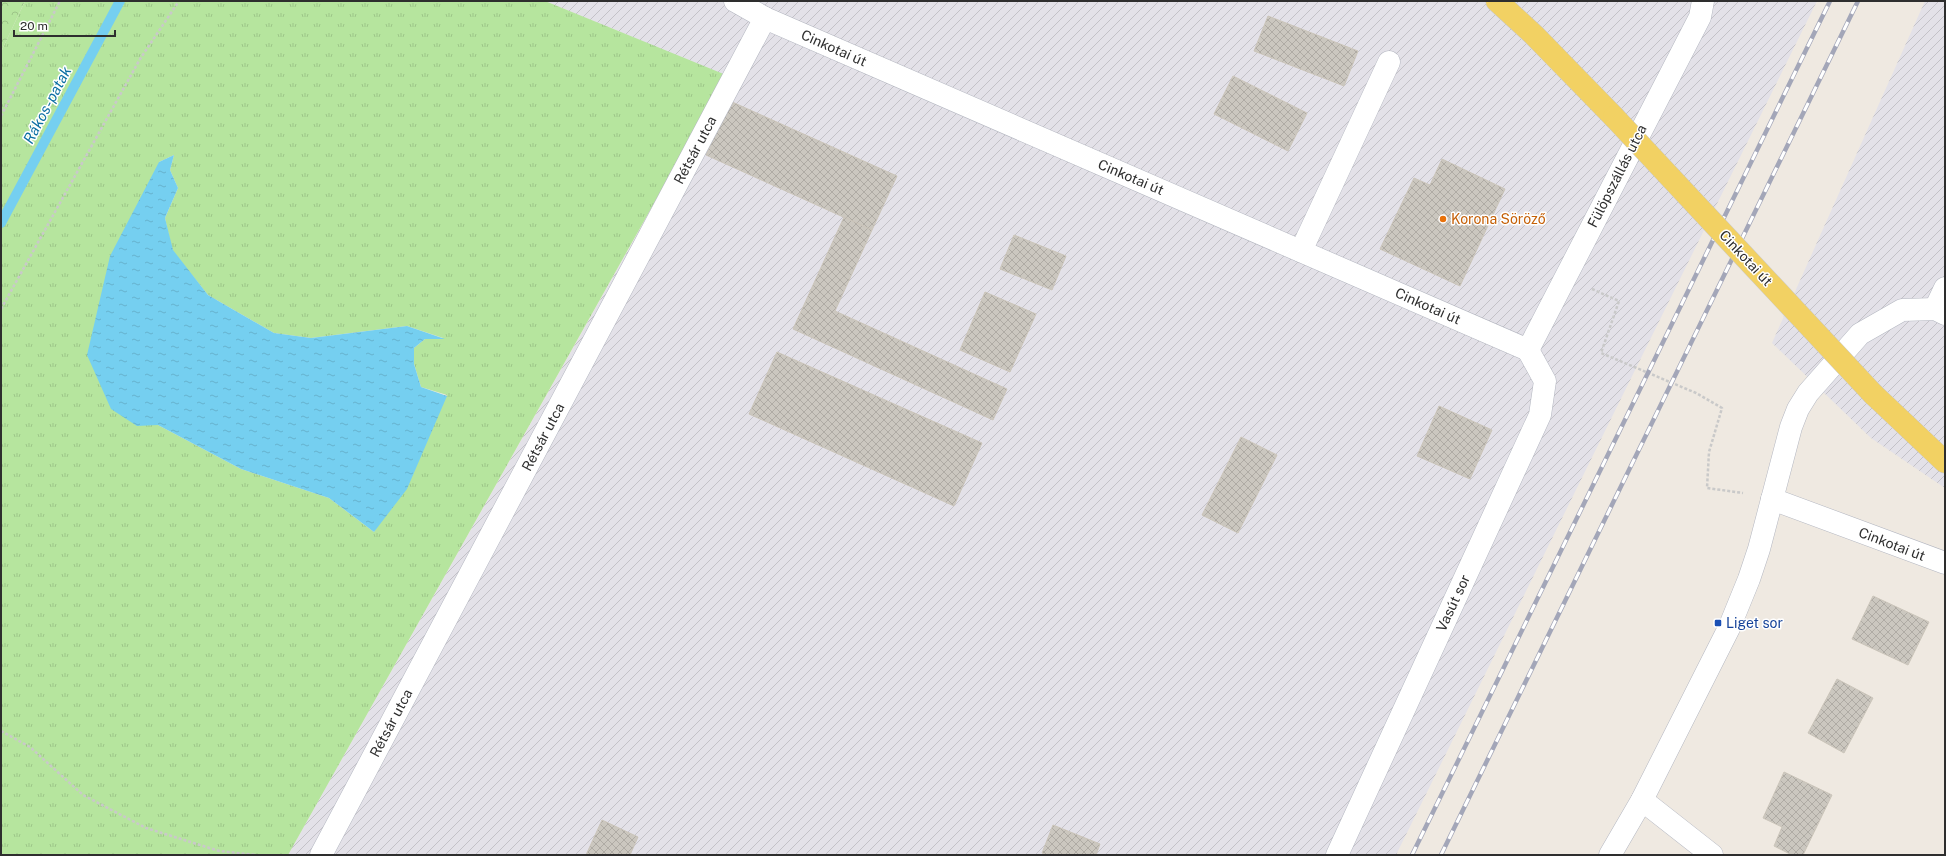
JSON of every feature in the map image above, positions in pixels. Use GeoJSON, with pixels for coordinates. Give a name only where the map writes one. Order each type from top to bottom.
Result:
{"type":"FeatureCollection","features":[{"type":"Feature","properties":{"kind":"main road","name":"Cinkotai út"},"geometry":{"type":"LineString","coordinates":[[1497,1],[1534,35],[1614,117],[1873,394],[1945,462]]}},
{"type":"Feature","properties":{"kind":"street","name":"Cinkotai út"},"geometry":{"type":"LineString","coordinates":[[736,1],[765,18],[1528,350]]}},
{"type":"Feature","properties":{"kind":"street","name":"Fülöpszállás utca"},"geometry":{"type":"LineString","coordinates":[[1528,350],[1700,16],[1703,1]]}},
{"type":"Feature","properties":{"kind":"street","name":"Rétsár utca"},"geometry":{"type":"LineString","coordinates":[[321,855],[765,18]]}},
{"type":"Feature","properties":{"kind":"street"},"geometry":{"type":"LineString","coordinates":[[1301,251],[1389,62]]}},
{"type":"Feature","properties":{"kind":"street"},"geometry":{"type":"LineString","coordinates":[[1610,855],[1642,800],[1729,628],[1749,579],[1791,427],[1798,409],[1808,393],[1825,372],[1860,334],[1902,310],[1940,312],[1945,288]]}},
{"type":"Feature","properties":{"kind":"street","name":"Vasút sor"},"geometry":{"type":"LineString","coordinates":[[1337,855],[1540,414],[1546,381],[1528,350]]}},
{"type":"Feature","properties":{"kind":"street","name":"Cinkotai út"},"geometry":{"type":"LineString","coordinates":[[1772,499],[1945,564]]}},
{"type":"Feature","properties":{"kind":"street"},"geometry":{"type":"LineString","coordinates":[[1642,800],[1712,855]]}},
{"type":"Feature","properties":{"kind":"path"},"geometry":{"type":"LineString","coordinates":[[1,116],[60,1]]}},
{"type":"Feature","properties":{"kind":"path"},"geometry":{"type":"LineString","coordinates":[[1,310],[140,59],[179,1]]}},
{"type":"Feature","properties":{"kind":"path"},"geometry":{"type":"LineString","coordinates":[[1566,277],[1619,301],[1601,352],[1696,393],[1722,408],[1709,452],[1707,488],[1744,493]]}},
{"type":"Feature","properties":{"kind":"path"},"geometry":{"type":"LineString","coordinates":[[1,731],[30,747],[83,795],[146,828],[219,851],[256,855]]}},
{"type":"Feature","properties":{"kind":"shaded area"},"geometry":{"type":"Polygon","coordinates":[[[545,1],[1817,1],[1396,855],[288,855],[726,76],[545,1]]]}},
{"type":"Feature","properties":{"kind":"shaded area"},"geometry":{"type":"Polygon","coordinates":[[[1925,1],[1945,1],[1945,488],[1871,438],[1772,343],[1925,1]]]}},
{"type":"Feature","properties":{"kind":"green space"},"geometry":{"type":"Polygon","coordinates":[[[1,1],[25,1],[1,52],[1,1]]]}},
{"type":"Feature","properties":{"kind":"green space"},"geometry":{"type":"Polygon","coordinates":[[[25,1],[545,1],[726,75],[288,855],[1,855],[1,52],[25,1]],[[174,155],[159,162],[158,425],[241,469],[329,498],[374,532],[447,395],[421,387],[414,364],[414,348],[425,339],[443,338],[407,326],[311,338],[274,333],[208,295],[172,250],[165,218],[178,188],[170,170],[174,155]]]}},
{"type":"Feature","properties":{"kind":"water"},"geometry":{"type":"Polygon","coordinates":[[[174,155],[170,170],[178,188],[165,218],[173,250],[208,295],[274,333],[311,338],[407,326],[445,339],[425,339],[414,348],[414,364],[421,387],[447,396],[407,489],[374,532],[329,498],[241,469],[158,425],[137,426],[111,409],[87,355],[110,256],[159,162],[174,155]]]}},
{"type":"Feature","properties":{"kind":"building"},"geometry":{"type":"Polygon","coordinates":[[[1268,16],[1358,51],[1344,86],[1254,51],[1268,16]]]}},
{"type":"Feature","properties":{"kind":"building"},"geometry":{"type":"Polygon","coordinates":[[[1233,76],[1307,113],[1288,151],[1214,114],[1233,76]]]}},
{"type":"Feature","properties":{"kind":"building"},"geometry":{"type":"Polygon","coordinates":[[[730,101],[897,176],[872,230],[706,155],[730,101]]]}},
{"type":"Feature","properties":{"kind":"building","name":"Korona Söröző"},"geometry":{"type":"Polygon","coordinates":[[[1442,159],[1505,189],[1460,286],[1380,249],[1414,178],[1430,185],[1442,159]]]}},
{"type":"Feature","properties":{"kind":"building"},"geometry":{"type":"Polygon","coordinates":[[[844,217],[872,230],[835,311],[1007,389],[993,420],[793,329],[844,217]]]}},
{"type":"Feature","properties":{"kind":"building"},"geometry":{"type":"Polygon","coordinates":[[[1014,235],[1066,256],[1052,290],[1000,269],[1014,235]]]}},
{"type":"Feature","properties":{"kind":"building"},"geometry":{"type":"Polygon","coordinates":[[[985,292],[1036,314],[1010,372],[960,350],[985,292]]]}},
{"type":"Feature","properties":{"kind":"building"},"geometry":{"type":"Polygon","coordinates":[[[777,352],[982,443],[954,506],[749,414],[777,352]]]}},
{"type":"Feature","properties":{"kind":"building"},"geometry":{"type":"Polygon","coordinates":[[[1439,406],[1492,430],[1470,479],[1417,456],[1439,406]]]}},
{"type":"Feature","properties":{"kind":"building"},"geometry":{"type":"Polygon","coordinates":[[[1241,437],[1277,455],[1238,533],[1202,515],[1241,437]]]}},
{"type":"Feature","properties":{"kind":"building"},"geometry":{"type":"Polygon","coordinates":[[[1873,596],[1929,622],[1908,665],[1852,639],[1873,596]]]}},
{"type":"Feature","properties":{"kind":"building"},"geometry":{"type":"Polygon","coordinates":[[[1837,679],[1873,698],[1844,753],[1808,733],[1837,679]]]}},
{"type":"Feature","properties":{"kind":"building"},"geometry":{"type":"Polygon","coordinates":[[[1784,772],[1832,795],[1803,855],[1792,855],[1774,846],[1782,827],[1763,818],[1784,772]]]}},
{"type":"Feature","properties":{"kind":"building"},"geometry":{"type":"Polygon","coordinates":[[[602,820],[638,837],[630,855],[586,855],[602,820]]]}},
{"type":"Feature","properties":{"kind":"building"},"geometry":{"type":"Polygon","coordinates":[[[1053,825],[1100,844],[1096,855],[1047,855],[1042,853],[1053,825]]]}},
{"type":"Feature","properties":{"kind":"waterway","name":"Rákos-patak"},"geometry":{"type":"LineString","coordinates":[[1,223],[120,1]]}},
{"type":"Feature","properties":{"kind":"railway"},"geometry":{"type":"LineString","coordinates":[[1412,855],[1830,1]]}},
{"type":"Feature","properties":{"kind":"railway"},"geometry":{"type":"LineString","coordinates":[[1441,855],[1858,1]]}},
{"type":"Feature","properties":{"kind":"place","name":"Korona Söröző"},"geometry":{"type":"Point","coordinates":[1443,219]}},
{"type":"Feature","properties":{"kind":"place","name":"Liget sor"},"geometry":{"type":"Point","coordinates":[1718,623]}}]}
